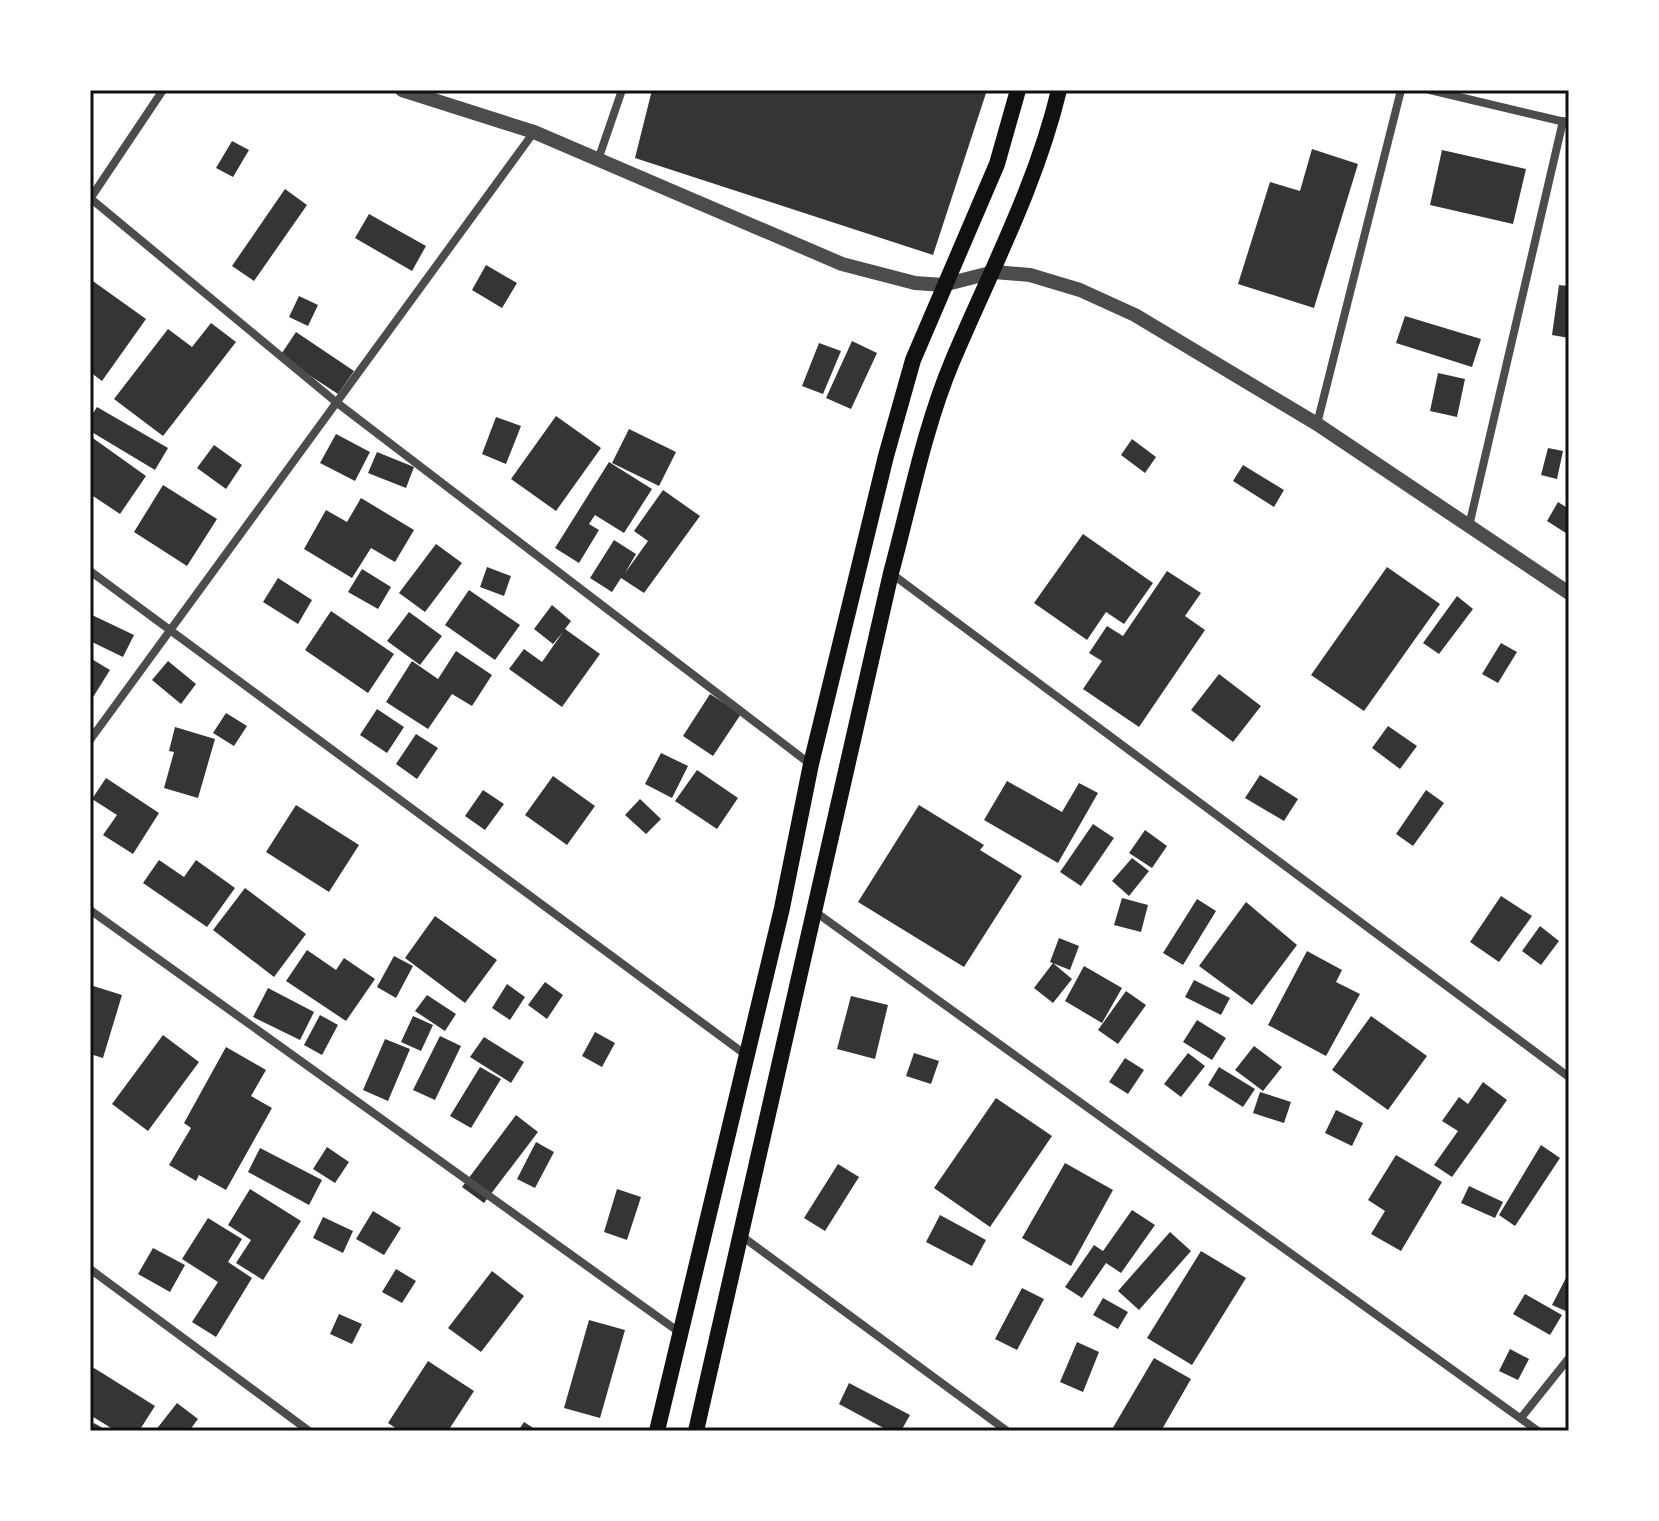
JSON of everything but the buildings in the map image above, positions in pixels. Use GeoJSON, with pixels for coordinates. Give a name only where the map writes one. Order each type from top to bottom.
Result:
{"type":"FeatureCollection","features":[{"type":"Feature","properties":{"kind":"main road"},"geometry":{"type":"LineString","coordinates":[[657,1431],[747,1055],[811,764],[886,456],[913,360],[997,164],[1018,90]]}},
{"type":"Feature","properties":{"kind":"main road"},"geometry":{"type":"LineString","coordinates":[[696,1431],[743,1237],[891,573],[935,412],[952,363],[994,272],[1044,146],[1059,90]]}},
{"type":"Feature","properties":{"kind":"street"},"geometry":{"type":"LineString","coordinates":[[163,90],[90,198],[336,402],[811,764]]}},
{"type":"Feature","properties":{"kind":"street"},"geometry":{"type":"LineString","coordinates":[[402,90],[534,132],[599,157],[842,264],[884,277],[943,285],[994,272],[1030,275],[1080,290],[1135,315],[1317,424],[1569,593]]}},
{"type":"Feature","properties":{"kind":"street"},"geometry":{"type":"LineString","coordinates":[[599,157],[622,90]]}},
{"type":"Feature","properties":{"kind":"street"},"geometry":{"type":"LineString","coordinates":[[1317,424],[1401,90]]}},
{"type":"Feature","properties":{"kind":"street"},"geometry":{"type":"LineString","coordinates":[[1430,90],[1566,122],[1469,527]]}},
{"type":"Feature","properties":{"kind":"street"},"geometry":{"type":"LineString","coordinates":[[90,740],[173,631],[534,132]]}},
{"type":"Feature","properties":{"kind":"street"},"geometry":{"type":"LineString","coordinates":[[90,571],[747,1055]]}},
{"type":"Feature","properties":{"kind":"street"},"geometry":{"type":"LineString","coordinates":[[891,573],[1569,1077]]}},
{"type":"Feature","properties":{"kind":"street"},"geometry":{"type":"LineString","coordinates":[[90,910],[679,1332]]}},
{"type":"Feature","properties":{"kind":"street"},"geometry":{"type":"LineString","coordinates":[[814,910],[1538,1431]]}},
{"type":"Feature","properties":{"kind":"street"},"geometry":{"type":"LineString","coordinates":[[743,1237],[1007,1431]]}},
{"type":"Feature","properties":{"kind":"street"},"geometry":{"type":"LineString","coordinates":[[90,1269],[309,1431]]}},
{"type":"Feature","properties":{"kind":"street"},"geometry":{"type":"LineString","coordinates":[[1521,1418],[1569,1358]]}}]}
